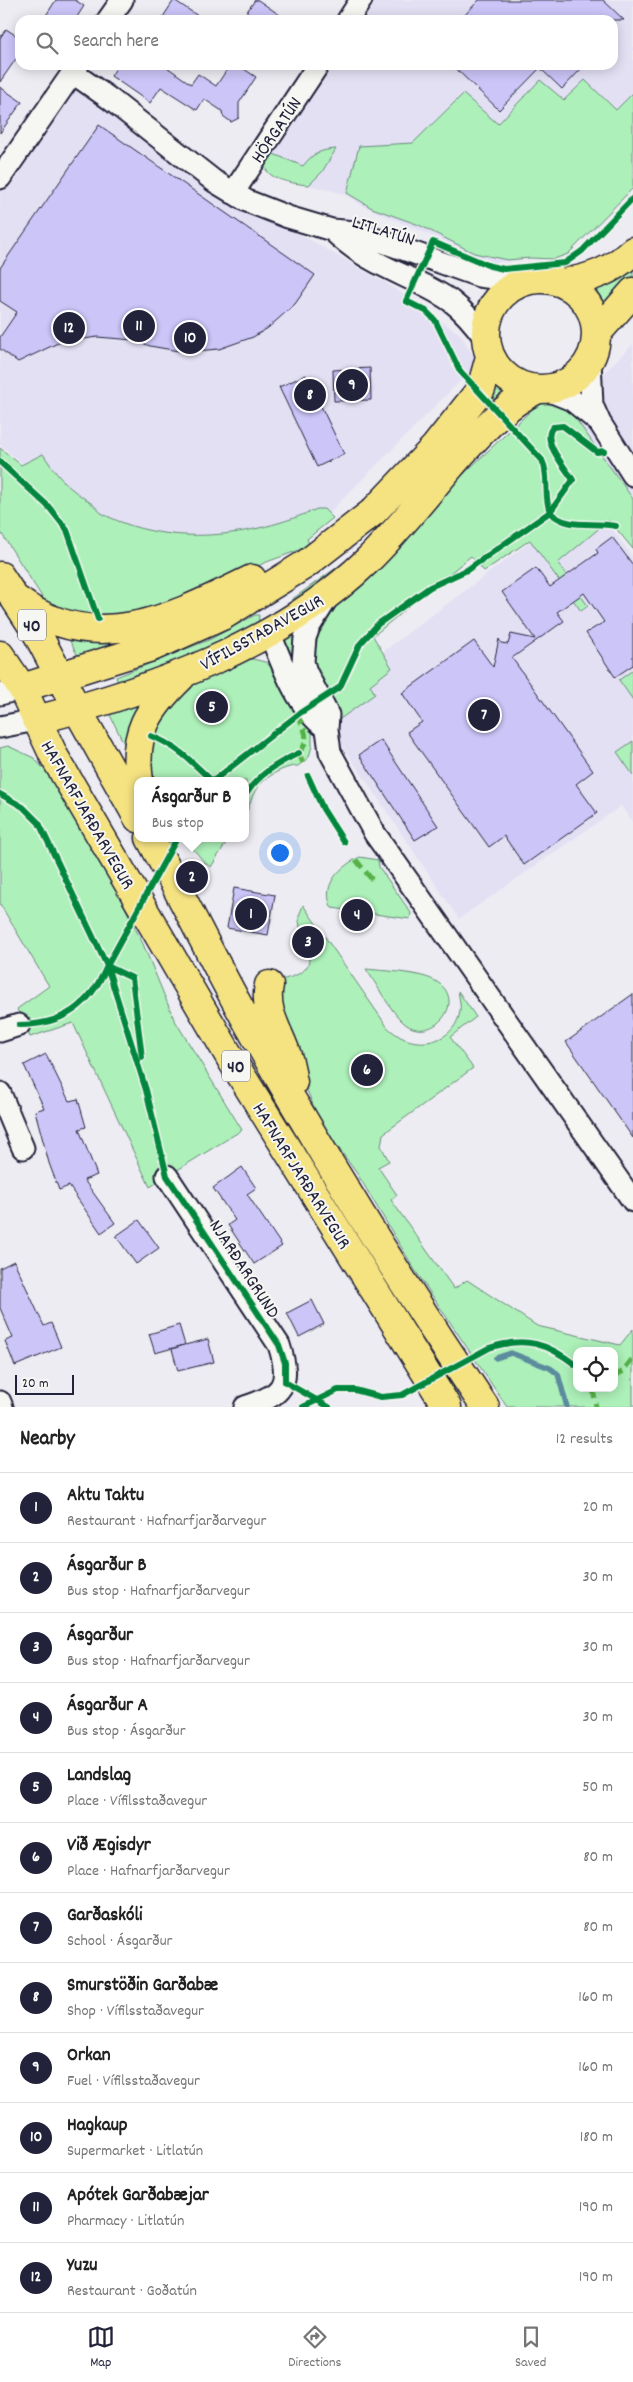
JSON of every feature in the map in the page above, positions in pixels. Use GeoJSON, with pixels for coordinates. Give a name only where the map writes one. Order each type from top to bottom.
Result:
{"type":"FeatureCollection","features":[{"type":"Feature","properties":{"kind":"main road","name":"VÍFILSSTAÐAVEGUR"},"geometry":{"type":"LineString","coordinates":[[563,283],[591,278],[607,272],[633,252]]}},
{"type":"Feature","properties":{"kind":"main road","name":"VÍFILSSTAÐAVEGUR"},"geometry":{"type":"LineString","coordinates":[[11,691],[152,647],[213,620],[306,564],[373,512],[435,447],[481,389],[488,347],[487,320],[494,304],[506,290],[536,278],[563,283],[577,291],[587,303],[594,317],[597,333],[595,347],[590,360],[572,380],[516,399],[491,421],[367,560],[334,590],[269,631],[186,672],[118,697],[36,720]]}},
{"type":"Feature","properties":{"kind":"main road","name":"VÍFILSSTAÐAVEGUR"},"geometry":{"type":"LineString","coordinates":[[597,333],[633,292]]}},
{"type":"Feature","properties":{"kind":"main road"},"geometry":{"type":"LineString","coordinates":[[488,347],[498,370],[509,380],[522,387],[542,390]]}},
{"type":"Feature","properties":{"kind":"main road"},"geometry":{"type":"LineString","coordinates":[[269,631],[269,620],[275,607],[283,597],[314,569],[330,546]]}},
{"type":"Feature","properties":{"kind":"main road"},"geometry":{"type":"LineString","coordinates":[[17,600],[31,610],[64,624],[97,628],[146,624],[197,606],[258,576],[282,568],[306,564]]}},
{"type":"Feature","properties":{"kind":"main road","name":"40"},"geometry":{"type":"LineString","coordinates":[[0,576],[17,600],[61,676],[77,709],[134,811]]}},
{"type":"Feature","properties":{"kind":"main road","name":"HAFNARFJARÐARVEGUR"},"geometry":{"type":"LineString","coordinates":[[0,655],[11,691],[36,720],[54,756],[231,1059],[446,1407]]}},
{"type":"Feature","properties":{"kind":"main road"},"geometry":{"type":"LineString","coordinates":[[139,777],[136,750],[145,722],[163,694],[186,672]]}},
{"type":"Feature","properties":{"kind":"main road","name":"HAFNARFJARÐARVEGUR"},"geometry":{"type":"LineString","coordinates":[[152,842],[257,1040],[298,1111],[418,1309],[485,1407]]}},
{"type":"Feature","properties":{"kind":"main road"},"geometry":{"type":"LineString","coordinates":[[269,985],[268,1010],[288,1059],[298,1111]]}},
{"type":"Feature","properties":{"kind":"street"},"geometry":{"type":"LineString","coordinates":[[112,15],[122,0]]}},
{"type":"Feature","properties":{"kind":"street"},"geometry":{"type":"LineString","coordinates":[[351,15],[361,0]]}},
{"type":"Feature","properties":{"kind":"street"},"geometry":{"type":"LineString","coordinates":[[0,178],[74,70]]}},
{"type":"Feature","properties":{"kind":"street","name":"LITLATÚN"},"geometry":{"type":"LineString","coordinates":[[76,70],[233,194],[266,210],[332,230],[355,232],[479,276],[522,282]]}},
{"type":"Feature","properties":{"kind":"street","name":"HÖRGATÚN"},"geometry":{"type":"LineString","coordinates":[[233,194],[315,70]]}},
{"type":"Feature","properties":{"kind":"street","name":"LITLATÚN"},"geometry":{"type":"LineString","coordinates":[[332,230],[351,247],[371,260],[416,280],[451,302],[466,315],[488,347]]}},
{"type":"Feature","properties":{"kind":"street"},"geometry":{"type":"LineString","coordinates":[[590,360],[592,405],[600,423],[633,475]]}},
{"type":"Feature","properties":{"kind":"street"},"geometry":{"type":"LineString","coordinates":[[542,390],[572,400],[600,423]]}},
{"type":"Feature","properties":{"kind":"street"},"geometry":{"type":"LineString","coordinates":[[334,590],[309,627],[303,651],[306,672],[328,715],[327,730],[330,752],[375,834],[633,1201]]}},
{"type":"Feature","properties":{"kind":"street"},"geometry":{"type":"LineString","coordinates":[[269,631],[285,670],[307,709],[316,722],[327,730]]}},
{"type":"Feature","properties":{"kind":"street","name":"VÍFILSSTAÐAVEGUR"},"geometry":{"type":"LineString","coordinates":[[0,727],[36,720]]}},
{"type":"Feature","properties":{"kind":"street"},"geometry":{"type":"LineString","coordinates":[[0,1093],[23,1148]]}},
{"type":"Feature","properties":{"kind":"street","name":"NJARÐARGRUND"},"geometry":{"type":"LineString","coordinates":[[167,1176],[279,1345],[284,1363],[284,1382],[282,1387],[270,1398],[245,1407]]}},
{"type":"Feature","properties":{"kind":"street"},"geometry":{"type":"LineString","coordinates":[[0,1402],[2,1407]]}},
{"type":"Feature","properties":{"kind":"shaded area"},"geometry":{"type":"Polygon","coordinates":[[[370,0],[633,0],[633,188],[568,254],[554,259],[530,258],[495,263],[363,206],[344,194],[309,185],[297,184],[270,175],[265,168],[266,151],[322,70],[618,70],[618,15],[360,15],[370,0]]]}},
{"type":"Feature","properties":{"kind":"shaded area"},"geometry":{"type":"Polygon","coordinates":[[[57,77],[215,186],[386,283],[460,334],[478,363],[307,535],[257,545],[99,526],[0,445],[0,155],[57,77]]]}},
{"type":"Feature","properties":{"kind":"shaded area"},"geometry":{"type":"Polygon","coordinates":[[[633,344],[633,499],[568,408],[633,344]]]}},
{"type":"Feature","properties":{"kind":"shaded area"},"geometry":{"type":"Polygon","coordinates":[[[589,498],[633,557],[633,823],[621,806],[459,919],[339,741],[333,689],[589,498]]]}},
{"type":"Feature","properties":{"kind":"green space"},"geometry":{"type":"Polygon","coordinates":[[[540,80],[564,100],[585,80],[616,110],[633,93],[633,188],[568,254],[554,259],[530,258],[507,260],[474,253],[419,225],[372,208],[347,193],[359,146],[413,143],[463,94],[498,124],[540,80]]]}},
{"type":"Feature","properties":{"kind":"green space"},"geometry":{"type":"Polygon","coordinates":[[[336,149],[322,172],[309,185],[278,179],[272,176],[265,167],[266,151],[303,166],[317,153],[336,149]]]}},
{"type":"Feature","properties":{"kind":"green space"},"geometry":{"type":"Polygon","coordinates":[[[633,262],[633,282],[602,310],[598,298],[591,290],[633,262]]]}},
{"type":"Feature","properties":{"kind":"green space"},"geometry":{"type":"Polygon","coordinates":[[[493,380],[513,392],[361,553],[294,604],[291,600],[343,563],[368,540],[493,380]]]}},
{"type":"Feature","properties":{"kind":"green space"},"geometry":{"type":"Polygon","coordinates":[[[557,398],[568,408],[633,499],[633,549],[609,520],[558,563],[588,606],[581,611],[530,540],[484,571],[471,556],[373,636],[392,668],[370,685],[375,694],[340,719],[310,668],[319,623],[328,610],[379,567],[453,484],[539,403],[557,398]]]}},
{"type":"Feature","properties":{"kind":"green space"},"geometry":{"type":"Polygon","coordinates":[[[0,448],[21,465],[43,454],[64,482],[103,514],[130,525],[157,532],[211,535],[239,532],[292,519],[317,509],[324,509],[333,518],[307,539],[310,546],[264,563],[185,604],[113,620],[51,611],[0,531],[0,448]]]}},
{"type":"Feature","properties":{"kind":"green space"},"geometry":{"type":"Polygon","coordinates":[[[255,615],[259,615],[258,626],[119,686],[116,677],[211,639],[255,615]]]}},
{"type":"Feature","properties":{"kind":"green space"},"geometry":{"type":"Polygon","coordinates":[[[292,632],[294,660],[293,666],[281,637],[292,632]]]}},
{"type":"Feature","properties":{"kind":"green space"},"geometry":{"type":"Polygon","coordinates":[[[67,636],[133,639],[78,656],[67,636]]]}},
{"type":"Feature","properties":{"kind":"green space"},"geometry":{"type":"Polygon","coordinates":[[[253,659],[265,662],[278,672],[312,729],[312,746],[309,757],[298,766],[280,770],[268,777],[255,791],[249,806],[249,777],[152,777],[149,753],[153,726],[190,682],[241,660],[253,659]]]}},
{"type":"Feature","properties":{"kind":"green space"},"geometry":{"type":"Polygon","coordinates":[[[633,670],[633,700],[619,680],[633,670]]]}},
{"type":"Feature","properties":{"kind":"green space"},"geometry":{"type":"Polygon","coordinates":[[[143,702],[126,748],[110,715],[143,702]]]}},
{"type":"Feature","properties":{"kind":"green space"},"geometry":{"type":"Polygon","coordinates":[[[633,741],[633,775],[617,752],[633,741]]]}},
{"type":"Feature","properties":{"kind":"green space"},"geometry":{"type":"Polygon","coordinates":[[[8,746],[34,758],[59,786],[109,875],[143,944],[174,1019],[242,1130],[150,1187],[73,1023],[30,1037],[17,1009],[49,986],[0,904],[0,748],[8,746]]]}},
{"type":"Feature","properties":{"kind":"green space"},"geometry":{"type":"Polygon","coordinates":[[[187,842],[227,842],[211,867],[205,863],[187,842]]]}},
{"type":"Feature","properties":{"kind":"green space"},"geometry":{"type":"Polygon","coordinates":[[[360,857],[378,860],[379,867],[411,913],[410,919],[332,908],[328,892],[330,885],[339,871],[360,857]]]}},
{"type":"Feature","properties":{"kind":"green space"},"geometry":{"type":"Polygon","coordinates":[[[303,905],[388,1028],[398,1036],[423,1042],[440,1038],[447,1034],[453,1028],[460,1011],[458,991],[476,1017],[450,1037],[473,1068],[383,1134],[381,1146],[389,1161],[378,1167],[397,1195],[391,1200],[454,1289],[467,1280],[537,1326],[620,1345],[633,1329],[633,1407],[507,1407],[415,1270],[358,1175],[320,1122],[280,1024],[280,980],[296,975],[305,969],[309,963],[309,955],[300,927],[299,916],[303,905]]]}},
{"type":"Feature","properties":{"kind":"green space"},"geometry":{"type":"Polygon","coordinates":[[[366,969],[403,972],[422,976],[437,982],[446,990],[449,1000],[447,1010],[442,1019],[434,1026],[424,1029],[414,1028],[403,1022],[366,969]]]}},
{"type":"Feature","properties":{"kind":"building"},"geometry":{"type":"Polygon","coordinates":[[[56,0],[75,0],[84,6],[78,15],[46,15],[56,0]]]}},
{"type":"Feature","properties":{"kind":"building"},"geometry":{"type":"Polygon","coordinates":[[[174,0],[196,15],[164,15],[174,0]]]}},
{"type":"Feature","properties":{"kind":"building"},"geometry":{"type":"Polygon","coordinates":[[[255,0],[258,0],[280,15],[249,15],[246,13],[255,0]]]}},
{"type":"Feature","properties":{"kind":"building"},"geometry":{"type":"Polygon","coordinates":[[[479,0],[603,0],[624,20],[618,20],[618,15],[465,15],[479,0]]]}},
{"type":"Feature","properties":{"kind":"building"},"geometry":{"type":"Polygon","coordinates":[[[6,29],[15,35],[15,60],[0,82],[0,38],[6,29]]]}},
{"type":"Feature","properties":{"kind":"building"},"geometry":{"type":"Polygon","coordinates":[[[115,70],[171,70],[191,84],[198,74],[216,86],[227,70],[246,70],[256,77],[239,103],[239,118],[231,122],[223,116],[222,111],[204,99],[197,110],[161,87],[150,103],[111,76],[115,70]]]}},
{"type":"Feature","properties":{"kind":"building"},"geometry":{"type":"Polygon","coordinates":[[[457,70],[538,70],[499,110],[457,70]]]}},
{"type":"Feature","properties":{"kind":"building"},"geometry":{"type":"Polygon","coordinates":[[[542,70],[580,70],[562,89],[542,70]]]}},
{"type":"Feature","properties":{"kind":"building"},"geometry":{"type":"Polygon","coordinates":[[[0,87],[22,102],[0,133],[0,87]]]}},
{"type":"Feature","properties":{"kind":"building"},"geometry":{"type":"Polygon","coordinates":[[[99,125],[315,275],[295,304],[268,328],[253,337],[219,349],[184,352],[150,346],[134,340],[97,337],[58,343],[18,362],[0,349],[0,337],[17,312],[0,301],[0,268],[99,125]]]}},
{"type":"Feature","properties":{"kind":"building"},"geometry":{"type":"Polygon","coordinates":[[[370,368],[371,400],[334,401],[333,370],[370,368]]]}},
{"type":"Feature","properties":{"kind":"building"},"geometry":{"type":"Polygon","coordinates":[[[306,375],[344,454],[317,467],[279,387],[306,375]]]}},
{"type":"Feature","properties":{"kind":"building"},"geometry":{"type":"Polygon","coordinates":[[[612,537],[633,565],[633,665],[615,677],[586,633],[604,622],[584,593],[557,612],[564,621],[512,658],[593,771],[576,784],[597,813],[524,865],[504,836],[489,847],[407,732],[422,722],[402,693],[474,641],[493,667],[499,639],[501,643],[508,644],[511,634],[535,639],[502,592],[536,568],[550,587],[598,553],[596,549],[612,537]]]}},
{"type":"Feature","properties":{"kind":"building"},"geometry":{"type":"Polygon","coordinates":[[[381,740],[438,826],[415,840],[359,755],[381,740]]]}},
{"type":"Feature","properties":{"kind":"building"},"geometry":{"type":"Polygon","coordinates":[[[234,888],[275,895],[268,935],[227,928],[234,888]]]}},
{"type":"Feature","properties":{"kind":"building"},"geometry":{"type":"Polygon","coordinates":[[[633,994],[633,1138],[566,1042],[633,994]]]}},
{"type":"Feature","properties":{"kind":"building"},"geometry":{"type":"Polygon","coordinates":[[[46,1054],[69,1101],[78,1099],[86,1127],[79,1129],[97,1175],[84,1180],[115,1223],[101,1233],[69,1186],[59,1190],[49,1163],[35,1111],[44,1108],[24,1065],[46,1054]]]}},
{"type":"Feature","properties":{"kind":"building"},"geometry":{"type":"Polygon","coordinates":[[[242,1167],[256,1188],[247,1194],[282,1246],[254,1264],[228,1225],[235,1220],[213,1188],[242,1167]]]}},
{"type":"Feature","properties":{"kind":"building"},"geometry":{"type":"Polygon","coordinates":[[[139,1220],[159,1248],[136,1264],[116,1236],[139,1220]]]}},
{"type":"Feature","properties":{"kind":"building"},"geometry":{"type":"Polygon","coordinates":[[[14,1261],[44,1326],[51,1323],[61,1347],[15,1366],[5,1341],[13,1338],[0,1308],[0,1268],[14,1261]]]}},
{"type":"Feature","properties":{"kind":"building"},"geometry":{"type":"Polygon","coordinates":[[[312,1300],[324,1324],[299,1337],[287,1313],[312,1300]]]}},
{"type":"Feature","properties":{"kind":"building"},"geometry":{"type":"Polygon","coordinates":[[[179,1325],[185,1345],[208,1339],[214,1362],[178,1371],[172,1349],[184,1345],[155,1353],[149,1334],[179,1325]]]}},
{"type":"Feature","properties":{"kind":"waterway"},"geometry":{"type":"LineString","coordinates":[[496,1358],[511,1353],[550,1368],[558,1374],[567,1407]]}},
{"type":"Feature","properties":{"kind":"marked path"},"geometry":{"type":"LineString","coordinates":[[297,715],[306,734],[305,744],[299,753],[303,763]]}},
{"type":"Feature","properties":{"kind":"marked path"},"geometry":{"type":"LineString","coordinates":[[356,860],[373,881]]}},
{"type":"Feature","properties":{"kind":"marked path"},"geometry":{"type":"LineString","coordinates":[[618,1374],[622,1372],[633,1358]]}},
{"type":"Feature","properties":{"kind":"marked path"},"geometry":{"type":"LineString","coordinates":[[594,1392],[596,1407]]}},
{"type":"Feature","properties":{"kind":"cycle path"},"geometry":{"type":"LineString","coordinates":[[218,777],[300,713],[340,687],[360,644],[378,624],[430,587],[467,570],[550,512],[547,499],[546,472],[542,460],[460,371],[435,320],[426,311],[406,301],[433,242],[490,266],[504,269],[565,263],[582,251],[633,198]]}},
{"type":"Feature","properties":{"kind":"cycle path"},"geometry":{"type":"LineString","coordinates":[[604,451],[597,452],[563,426],[553,427],[550,432],[550,439],[555,454],[573,480],[550,512],[557,518],[572,523],[616,526]]}},
{"type":"Feature","properties":{"kind":"cycle path"},"geometry":{"type":"LineString","coordinates":[[0,462],[48,506],[67,530],[98,619]]}},
{"type":"Feature","properties":{"kind":"cycle path"},"geometry":{"type":"LineString","coordinates":[[151,736],[176,749],[208,777]]}},
{"type":"Feature","properties":{"kind":"cycle path"},"geometry":{"type":"LineString","coordinates":[[249,790],[270,770],[299,753]]}},
{"type":"Feature","properties":{"kind":"cycle path"},"geometry":{"type":"LineString","coordinates":[[308,776],[323,809],[344,842]]}},
{"type":"Feature","properties":{"kind":"cycle path"},"geometry":{"type":"LineString","coordinates":[[0,794],[23,807],[39,823],[107,966],[146,1090],[167,1176],[279,1345],[285,1363],[285,1382],[329,1407]]}},
{"type":"Feature","properties":{"kind":"cycle path"},"geometry":{"type":"LineString","coordinates":[[19,1025],[34,1024],[61,1017],[83,1002],[92,992],[175,842]]}},
{"type":"Feature","properties":{"kind":"cycle path"},"geometry":{"type":"LineString","coordinates":[[107,966],[132,978],[142,1057]]}},
{"type":"Feature","properties":{"kind":"cycle path"},"geometry":{"type":"LineString","coordinates":[[303,1407],[338,1390],[355,1390],[381,1397],[402,1395],[489,1348],[502,1344],[525,1342],[536,1344],[556,1352],[573,1363]]}},
{"type":"Feature","properties":{"kind":"place","name":"Apótek Garðabæjar"},"geometry":{"type":"Point","coordinates":[139,326]}},
{"type":"Feature","properties":{"kind":"place","name":"Yuzu"},"geometry":{"type":"Point","coordinates":[69,328]}},
{"type":"Feature","properties":{"kind":"place","name":"Hagkaup"},"geometry":{"type":"Point","coordinates":[190,338]}},
{"type":"Feature","properties":{"kind":"place","name":"Orkan"},"geometry":{"type":"Point","coordinates":[352,385]}},
{"type":"Feature","properties":{"kind":"place","name":"Smurstöðin Garðabæ"},"geometry":{"type":"Point","coordinates":[310,395]}},
{"type":"Feature","properties":{"kind":"place","name":"Landslag"},"geometry":{"type":"Point","coordinates":[212,707]}},
{"type":"Feature","properties":{"kind":"place","name":"Garðaskóli"},"geometry":{"type":"Point","coordinates":[484,715]}},
{"type":"Feature","properties":{"kind":"place","name":"Ásgarður B"},"geometry":{"type":"Point","coordinates":[192,877]}},
{"type":"Feature","properties":{"kind":"place","name":"Aktu Taktu"},"geometry":{"type":"Point","coordinates":[251,914]}},
{"type":"Feature","properties":{"kind":"place","name":"Ásgarður A"},"geometry":{"type":"Point","coordinates":[357,915]}},
{"type":"Feature","properties":{"kind":"place","name":"Ásgarður"},"geometry":{"type":"Point","coordinates":[308,942]}},
{"type":"Feature","properties":{"kind":"place","name":"Við Ægisdyr"},"geometry":{"type":"Point","coordinates":[367,1070]}}]}
